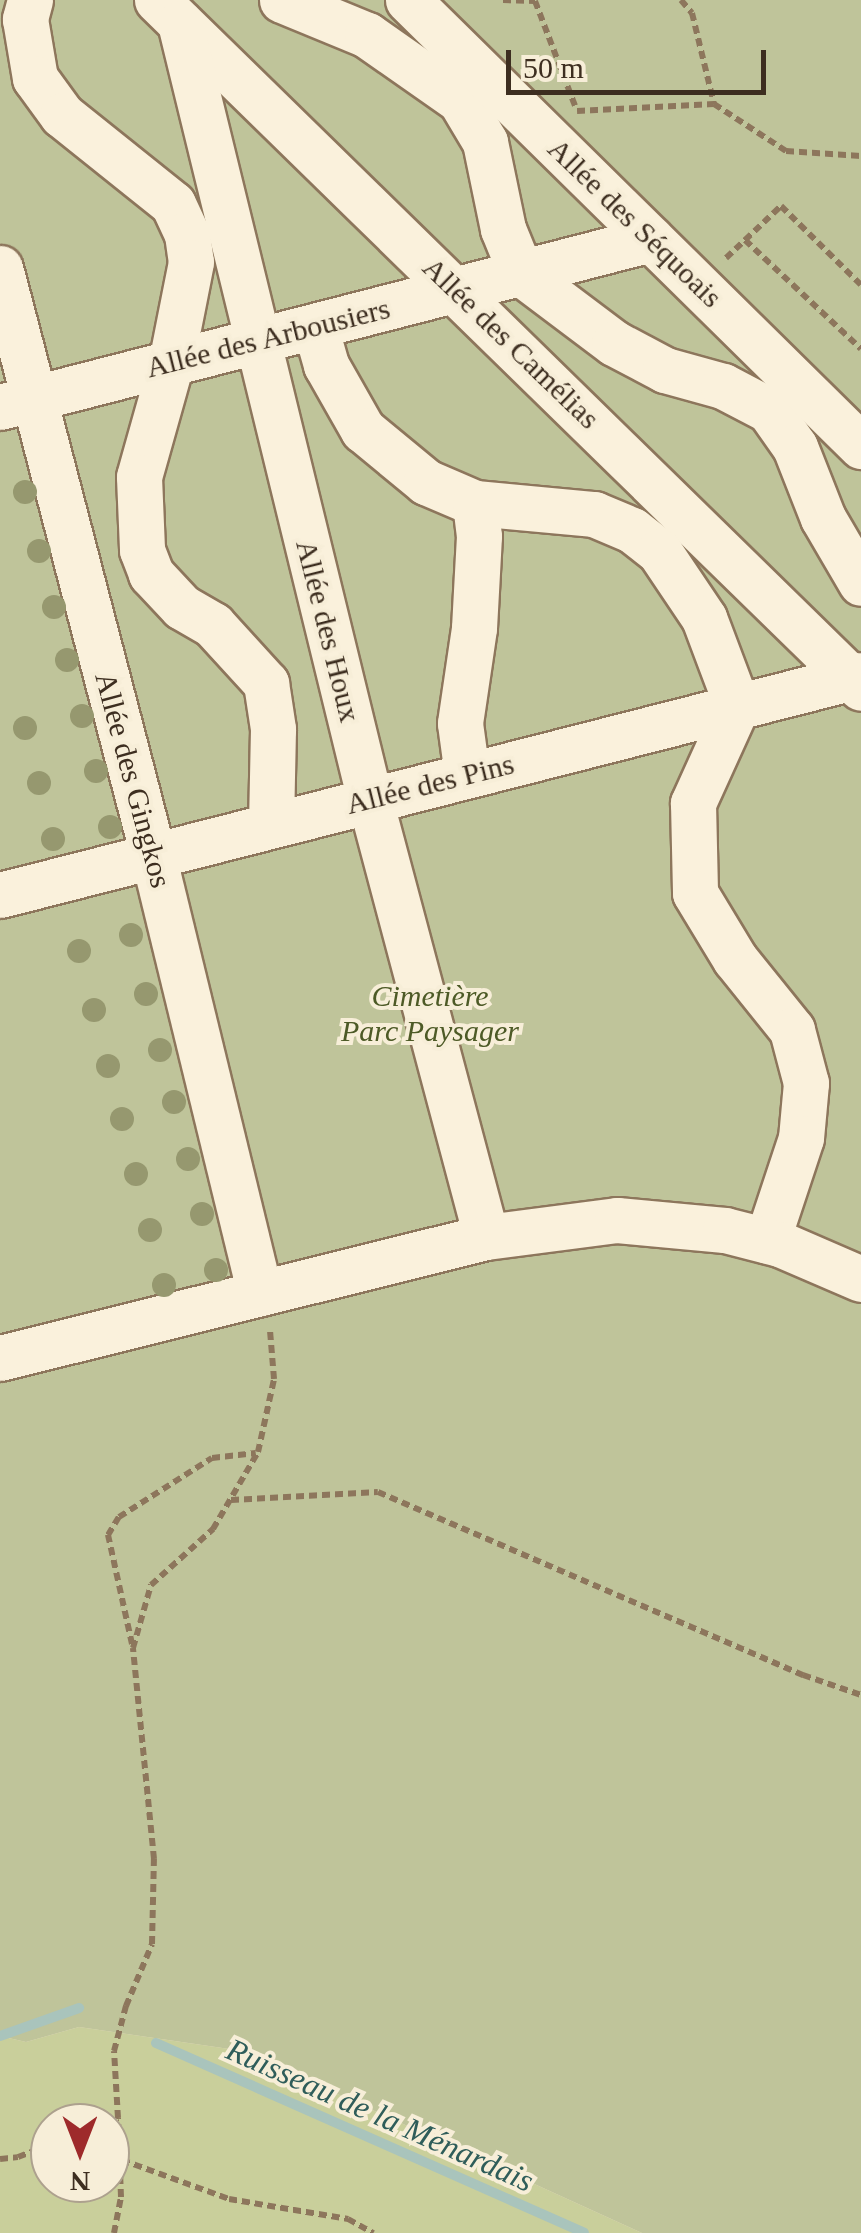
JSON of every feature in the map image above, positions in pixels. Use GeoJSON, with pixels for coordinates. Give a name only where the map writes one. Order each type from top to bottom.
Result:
{"type":"FeatureCollection","features":[{"type":"Feature","properties":{"kind":"lane"},"geometry":{"type":"LineString","coordinates":[[30,0],[25,18],[35,78],[62,114],[173,204],[187,234],[191,262],[171,363],[139,477],[142,550],[151,574],[182,607],[213,625],[266,683],[273,729],[271,825]]}},
{"type":"Feature","properties":{"kind":"lane"},"geometry":{"type":"LineString","coordinates":[[282,0],[367,35],[460,100],[486,142],[503,229],[521,273],[631,352],[665,370],[723,386],[769,410],[795,447],[823,518],[861,583]]}},
{"type":"Feature","properties":{"kind":"lane","name":"Allée des Séquoais"},"geometry":{"type":"LineString","coordinates":[[408,0],[564,126],[651,239],[861,446]]}},
{"type":"Feature","properties":{"kind":"lane","name":"Allée des Camélias"},"geometry":{"type":"LineString","coordinates":[[168,11],[858,680]]}},
{"type":"Feature","properties":{"kind":"lane","name":"Allée des Houx"},"geometry":{"type":"LineString","coordinates":[[168,11],[257,341],[370,800],[486,1236]]}},
{"type":"Feature","properties":{"kind":"lane","name":"Allée des Arbousiers"},"geometry":{"type":"LineString","coordinates":[[16,403],[651,239]]}},
{"type":"Feature","properties":{"kind":"lane","name":"Allée des Gingkos"},"geometry":{"type":"LineString","coordinates":[[0,268],[16,403],[153,856],[260,1293]]}},
{"type":"Feature","properties":{"kind":"lane"},"geometry":{"type":"LineString","coordinates":[[315,326],[326,365],[363,430],[426,482],[475,503],[594,514],[646,540],[659,551],[704,618],[737,706],[693,803],[695,892],[735,959],[792,1030],[806,1083],[801,1138],[767,1241]]}},
{"type":"Feature","properties":{"kind":"lane"},"geometry":{"type":"LineString","coordinates":[[467,775],[460,723],[474,628],[479,536],[475,503]]}},
{"type":"Feature","properties":{"kind":"lane","name":"Allée des Pins"},"geometry":{"type":"LineString","coordinates":[[0,894],[737,706],[858,680]]}},
{"type":"Feature","properties":{"kind":"lane"},"geometry":{"type":"LineString","coordinates":[[0,1358],[486,1236],[617,1220],[677,1223],[767,1241],[861,1279]]}},
{"type":"Feature","properties":{"kind":"path"},"geometry":{"type":"LineString","coordinates":[[503,0],[536,1],[564,126],[714,104],[786,151],[861,156]]}},
{"type":"Feature","properties":{"kind":"path"},"geometry":{"type":"LineString","coordinates":[[681,0],[692,13],[714,104]]}},
{"type":"Feature","properties":{"kind":"path"},"geometry":{"type":"LineString","coordinates":[[698,285],[781,206],[861,285]]}},
{"type":"Feature","properties":{"kind":"path"},"geometry":{"type":"LineString","coordinates":[[745,240],[861,350]]}},
{"type":"Feature","properties":{"kind":"path"},"geometry":{"type":"LineString","coordinates":[[133,1648],[151,1585],[213,1529],[258,1452],[274,1379],[260,1293]]}},
{"type":"Feature","properties":{"kind":"path"},"geometry":{"type":"LineString","coordinates":[[117,2103],[114,2051],[126,2006],[152,1944],[154,1859],[133,1648],[108,1535],[120,1517],[212,1458],[258,1452]]}},
{"type":"Feature","properties":{"kind":"path"},"geometry":{"type":"LineString","coordinates":[[230,1500],[378,1492],[803,1675],[861,1695]]}},
{"type":"Feature","properties":{"kind":"path"},"geometry":{"type":"LineString","coordinates":[[0,2159],[30,2150]]}},
{"type":"Feature","properties":{"kind":"path"},"geometry":{"type":"LineString","coordinates":[[130,2163],[229,2199],[348,2219],[373,2233]]}},
{"type":"Feature","properties":{"kind":"path"},"geometry":{"type":"LineString","coordinates":[[114,2233],[117,2203]]}},
{"type":"Feature","properties":{"kind":"green space","name":"Cimetière Parc Paysager"},"geometry":{"type":"Polygon","coordinates":[[[0,0],[861,0],[861,2233],[642,2233],[243,2051],[79,2027],[26,2042],[0,2036],[0,0]]]}},
{"type":"Feature","properties":{"kind":"green space"},"geometry":{"type":"Polygon","coordinates":[[[79,2027],[243,2051],[642,2233],[0,2233],[0,2036],[26,2042],[79,2027]]]}},
{"type":"Feature","properties":{"kind":"waterway","name":"Ruisseau de la Ménardais"},"geometry":{"type":"LineString","coordinates":[[0,2036],[79,2008]]}},
{"type":"Feature","properties":{"kind":"waterway","name":"Ruisseau de la Ménardais"},"geometry":{"type":"LineString","coordinates":[[156,2043],[584,2233]]}}]}
